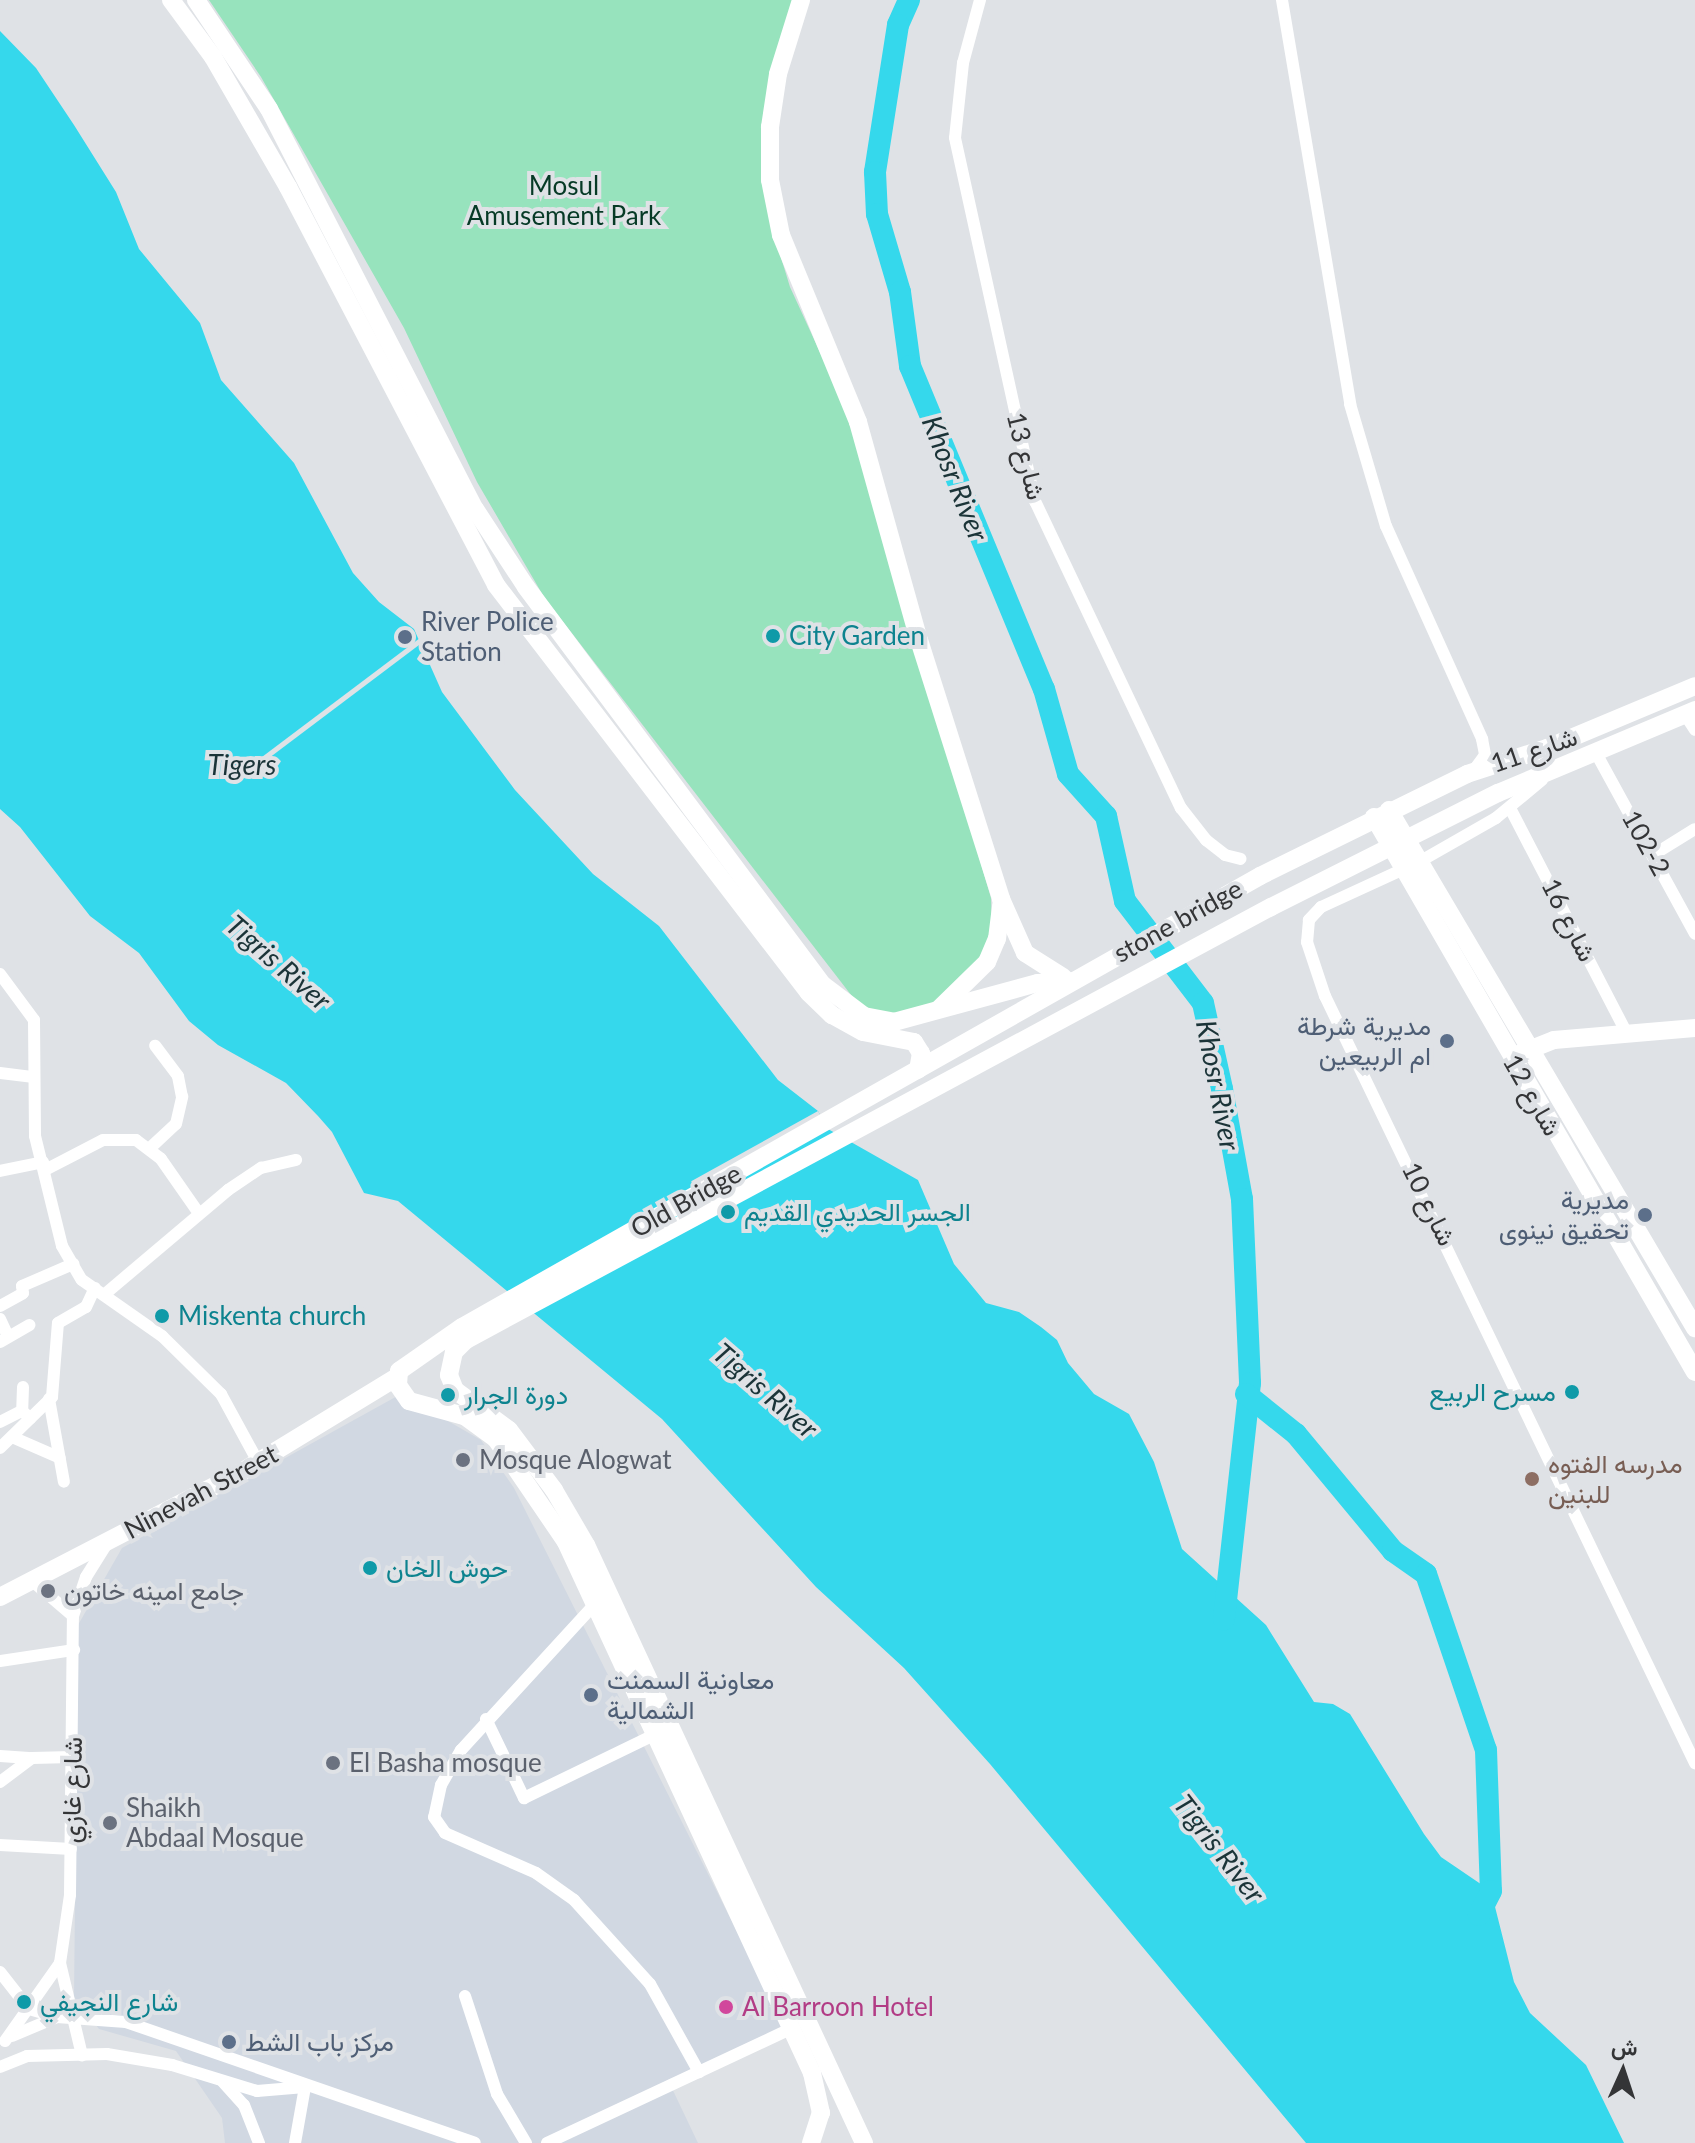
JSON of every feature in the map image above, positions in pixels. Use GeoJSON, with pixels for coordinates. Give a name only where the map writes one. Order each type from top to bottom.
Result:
{"type":"FeatureCollection","features":[{"type":"Feature","properties":{"kind":"main road"},"geometry":{"type":"LineString","coordinates":[[171,0],[213,57],[288,187],[496,585],[815,976],[841,1001],[886,1022],[934,1013],[1038,983],[1074,981]]}},
{"type":"Feature","properties":{"kind":"main road"},"geometry":{"type":"LineString","coordinates":[[196,0],[269,109],[475,509],[526,587],[816,1001],[863,1032],[914,1042],[921,1053],[911,1074]]}},
{"type":"Feature","properties":{"kind":"main road"},"geometry":{"type":"LineString","coordinates":[[801,0],[773,100],[769,154],[774,207],[801,291],[858,422],[919,640],[1001,899],[1030,960],[1074,981]]}},
{"type":"Feature","properties":{"kind":"main road"},"geometry":{"type":"LineString","coordinates":[[288,187],[304,177]]}},
{"type":"Feature","properties":{"kind":"main road","name":"شارع 11"},"geometry":{"type":"LineString","coordinates":[[1260,876],[1381,813],[1467,774],[1521,756],[1695,686]]}},
{"type":"Feature","properties":{"kind":"main road","name":"شارع 11"},"geometry":{"type":"LineString","coordinates":[[1271,907],[1399,843],[1689,711]]}},
{"type":"Feature","properties":{"kind":"main road","name":"شارع 12"},"geometry":{"type":"LineString","coordinates":[[1381,813],[1510,1058],[1688,1345],[1695,1372]]}},
{"type":"Feature","properties":{"kind":"main road","name":"شارع 12"},"geometry":{"type":"LineString","coordinates":[[1411,866],[1527,1049],[1695,1328]]}},
{"type":"Feature","properties":{"kind":"main road","name":"stone bridge"},"geometry":{"type":"LineString","coordinates":[[1074,981],[1260,876]]}},
{"type":"Feature","properties":{"kind":"main road"},"geometry":{"type":"LineString","coordinates":[[934,1013],[987,962],[997,939],[1001,899]]}},
{"type":"Feature","properties":{"kind":"main road","name":"stone bridge"},"geometry":{"type":"LineString","coordinates":[[467,1332],[1271,907]]}},
{"type":"Feature","properties":{"kind":"main road","name":"Old Bridge"},"geometry":{"type":"LineString","coordinates":[[467,1332],[1074,981]]}},
{"type":"Feature","properties":{"kind":"main road"},"geometry":{"type":"LineString","coordinates":[[1510,1058],[1527,1049],[1626,1032],[1695,1028]]}},
{"type":"Feature","properties":{"kind":"main road"},"geometry":{"type":"LineString","coordinates":[[467,1332],[450,1359],[451,1383],[501,1423],[556,1524],[656,1734],[812,2073],[821,2113],[811,2143]]}},
{"type":"Feature","properties":{"kind":"main road","name":"Ninevah Street"},"geometry":{"type":"LineString","coordinates":[[0,1597],[258,1462],[397,1377],[412,1358],[467,1332]]}},
{"type":"Feature","properties":{"kind":"main road"},"geometry":{"type":"LineString","coordinates":[[397,1377],[409,1401],[476,1422],[519,1457],[586,1545],[864,2143]]}},
{"type":"Feature","properties":{"kind":"main road"},"geometry":{"type":"LineString","coordinates":[[812,2073],[829,2064]]}},
{"type":"Feature","properties":{"kind":"street","name":"شارع 13"},"geometry":{"type":"LineString","coordinates":[[980,0],[963,63],[955,138],[1035,501],[1181,808],[1206,840],[1225,855],[1241,859]]}},
{"type":"Feature","properties":{"kind":"street"},"geometry":{"type":"LineString","coordinates":[[1282,0],[1350,404],[1386,526],[1482,739],[1485,755],[1467,774]]}},
{"type":"Feature","properties":{"kind":"street"},"geometry":{"type":"LineString","coordinates":[[1689,711],[1695,730]]}},
{"type":"Feature","properties":{"kind":"street"},"geometry":{"type":"LineString","coordinates":[[1482,739],[1500,754],[1521,756]]}},
{"type":"Feature","properties":{"kind":"street","name":"102-2"},"geometry":{"type":"LineString","coordinates":[[1596,753],[1694,928]]}},
{"type":"Feature","properties":{"kind":"street","name":"شارع 10"},"geometry":{"type":"LineString","coordinates":[[1569,764],[1510,808],[1411,866],[1312,915],[1306,937],[1314,970],[1695,1763]]}},
{"type":"Feature","properties":{"kind":"street","name":"شارع 16"},"geometry":{"type":"LineString","coordinates":[[1510,808],[1626,1032]]}},
{"type":"Feature","properties":{"kind":"street"},"geometry":{"type":"LineString","coordinates":[[1653,855],[1695,829]]}},
{"type":"Feature","properties":{"kind":"street"},"geometry":{"type":"LineString","coordinates":[[0,974],[34,1020],[32,1077],[35,1136],[62,1246],[73,1264],[100,1291],[162,1336],[221,1394],[258,1462]]}},
{"type":"Feature","properties":{"kind":"street"},"geometry":{"type":"LineString","coordinates":[[150,1148],[176,1124],[182,1097],[178,1076],[155,1046]]}},
{"type":"Feature","properties":{"kind":"street"},"geometry":{"type":"LineString","coordinates":[[0,1073],[32,1077]]}},
{"type":"Feature","properties":{"kind":"street"},"geometry":{"type":"LineString","coordinates":[[0,1171],[44,1166],[116,1137],[150,1148],[198,1212]]}},
{"type":"Feature","properties":{"kind":"street"},"geometry":{"type":"LineString","coordinates":[[64,1482],[49,1399],[58,1323],[86,1307],[100,1291],[198,1212],[261,1168],[296,1160]]}},
{"type":"Feature","properties":{"kind":"street"},"geometry":{"type":"LineString","coordinates":[[0,1306],[23,1293],[22,1286],[73,1264]]}},
{"type":"Feature","properties":{"kind":"street"},"geometry":{"type":"LineString","coordinates":[[0,1319],[4,1339],[29,1325]]}},
{"type":"Feature","properties":{"kind":"street"},"geometry":{"type":"LineString","coordinates":[[0,1448],[12,1437],[26,1415],[23,1387]]}},
{"type":"Feature","properties":{"kind":"street"},"geometry":{"type":"LineString","coordinates":[[0,1422],[26,1415],[49,1399]]}},
{"type":"Feature","properties":{"kind":"street"},"geometry":{"type":"LineString","coordinates":[[12,1437],[60,1458]]}},
{"type":"Feature","properties":{"kind":"street","name":"شارع غازي"},"geometry":{"type":"LineString","coordinates":[[2,2043],[60,1963],[69,1916],[73,1616],[86,1577],[108,1542]]}},
{"type":"Feature","properties":{"kind":"street"},"geometry":{"type":"LineString","coordinates":[[31,1580],[73,1616]]}},
{"type":"Feature","properties":{"kind":"street"},"geometry":{"type":"LineString","coordinates":[[594,1605],[486,1719],[441,1785],[437,1826],[536,1873],[574,1900],[650,1984],[699,2072]]}},
{"type":"Feature","properties":{"kind":"street"},"geometry":{"type":"LineString","coordinates":[[0,1661],[74,1650]]}},
{"type":"Feature","properties":{"kind":"street"},"geometry":{"type":"LineString","coordinates":[[486,1719],[524,1798],[656,1734]]}},
{"type":"Feature","properties":{"kind":"street"},"geometry":{"type":"LineString","coordinates":[[0,1756],[72,1757]]}},
{"type":"Feature","properties":{"kind":"street"},"geometry":{"type":"LineString","coordinates":[[0,1782],[32,1758]]}},
{"type":"Feature","properties":{"kind":"street"},"geometry":{"type":"LineString","coordinates":[[0,1845],[71,1849]]}},
{"type":"Feature","properties":{"kind":"street","name":"شارع غازي"},"geometry":{"type":"LineString","coordinates":[[60,1963],[75,2015],[82,2055]]}},
{"type":"Feature","properties":{"kind":"street"},"geometry":{"type":"LineString","coordinates":[[0,1972],[29,2009],[57,2017]]}},
{"type":"Feature","properties":{"kind":"street"},"geometry":{"type":"LineString","coordinates":[[465,1996],[497,2094],[526,2143]]}},
{"type":"Feature","properties":{"kind":"street"},"geometry":{"type":"LineString","coordinates":[[2,2043],[39,2022],[75,2015],[152,2029],[305,2087],[475,2143]]}},
{"type":"Feature","properties":{"kind":"street"},"geometry":{"type":"LineString","coordinates":[[547,2143],[792,2028]]}},
{"type":"Feature","properties":{"kind":"street"},"geometry":{"type":"LineString","coordinates":[[0,2067],[27,2056],[82,2055],[151,2060],[267,2092],[305,2087]]}},
{"type":"Feature","properties":{"kind":"street"},"geometry":{"type":"LineString","coordinates":[[220,2080],[244,2105],[259,2143]]}},
{"type":"Feature","properties":{"kind":"street"},"geometry":{"type":"LineString","coordinates":[[295,2143],[305,2087]]}},
{"type":"Feature","properties":{"kind":"shaded area"},"geometry":{"type":"Polygon","coordinates":[[[401,1394],[481,1440],[514,1488],[785,2027],[668,2080],[698,2143],[225,2143],[222,2118],[176,2051],[99,2029],[74,1997],[78,1625],[122,1548],[401,1394]]]}},
{"type":"Feature","properties":{"kind":"green space","name":"Mosul Amusement Park"},"geometry":{"type":"Polygon","coordinates":[[[209,0],[794,0],[775,60],[772,228],[790,287],[852,422],[991,898],[992,934],[977,970],[947,996],[913,1012],[882,1015],[858,1004],[544,597],[477,482],[404,328],[261,77],[209,0]]]}},
{"type":"Feature","properties":{"kind":"water","name":"Tigers"},"geometry":{"type":"Polygon","coordinates":[[[0,31],[36,68],[116,192],[139,249],[200,323],[221,380],[294,463],[353,573],[379,602],[414,629],[442,692],[515,790],[593,874],[659,926],[778,1080],[818,1111],[828,1129],[918,1180],[954,1264],[986,1303],[1019,1312],[1041,1327],[1057,1340],[1068,1363],[1094,1394],[1129,1414],[1154,1462],[1182,1549],[1266,1625],[1314,1702],[1333,1704],[1350,1714],[1441,1857],[1491,1891],[1514,1982],[1530,2013],[1586,2065],[1624,2143],[1306,2143],[990,1764],[904,1668],[816,1587],[662,1419],[398,1201],[364,1193],[332,1132],[318,1116],[286,1083],[218,1045],[189,1021],[139,953],[90,916],[20,827],[0,809],[0,31]]]}},
{"type":"Feature","properties":{"kind":"pier"},"geometry":{"type":"Polygon","coordinates":[[[420,638],[423,642],[251,771],[248,767],[420,638]]]}},
{"type":"Feature","properties":{"kind":"pier"},"geometry":{"type":"Polygon","coordinates":[[[818,1111],[828,1129],[701,1200],[691,1181],[818,1111]]]}},
{"type":"Feature","properties":{"kind":"waterway","name":"Khosr River"},"geometry":{"type":"LineString","coordinates":[[909,0],[898,25],[875,172],[877,214],[900,292],[910,366],[1044,689],[1068,774],[1106,816],[1125,901],[1203,1003],[1222,1089],[1242,1199],[1250,1383],[1224,1620]]}},
{"type":"Feature","properties":{"kind":"waterway"},"geometry":{"type":"LineString","coordinates":[[1246,1394],[1296,1434],[1393,1551],[1426,1574],[1486,1750],[1491,1891],[1479,1915]]}},
{"type":"Feature","properties":{"kind":"place","name":"City Garden"},"geometry":{"type":"Point","coordinates":[773,636]}},
{"type":"Feature","properties":{"kind":"place","name":"River Police Station"},"geometry":{"type":"Point","coordinates":[405,637]}},
{"type":"Feature","properties":{"kind":"place","name":"مديرية شرطة ام الربيعين"},"geometry":{"type":"Point","coordinates":[1447,1041]}},
{"type":"Feature","properties":{"kind":"place","name":"الجسر الحديدي القديم"},"geometry":{"type":"Point","coordinates":[728,1212]}},
{"type":"Feature","properties":{"kind":"place","name":"مديرية تحقيق نينوى"},"geometry":{"type":"Point","coordinates":[1645,1215]}},
{"type":"Feature","properties":{"kind":"place","name":"Miskenta church"},"geometry":{"type":"Point","coordinates":[162,1316]}},
{"type":"Feature","properties":{"kind":"place","name":"مسرح الربيع"},"geometry":{"type":"Point","coordinates":[1572,1392]}},
{"type":"Feature","properties":{"kind":"place","name":"دورة الجرار"},"geometry":{"type":"Point","coordinates":[448,1395]}},
{"type":"Feature","properties":{"kind":"place","name":"Mosque Alogwat"},"geometry":{"type":"Point","coordinates":[463,1460]}},
{"type":"Feature","properties":{"kind":"place","name":"مدرسه الفتوه للبنين"},"geometry":{"type":"Point","coordinates":[1532,1479]}},
{"type":"Feature","properties":{"kind":"place","name":"حوش الخان"},"geometry":{"type":"Point","coordinates":[370,1568]}},
{"type":"Feature","properties":{"kind":"place","name":"جامع امينه خاتون"},"geometry":{"type":"Point","coordinates":[48,1591]}},
{"type":"Feature","properties":{"kind":"place","name":"معاونية السمنت الشمالية"},"geometry":{"type":"Point","coordinates":[591,1695]}},
{"type":"Feature","properties":{"kind":"place","name":"El Basha mosque"},"geometry":{"type":"Point","coordinates":[333,1763]}},
{"type":"Feature","properties":{"kind":"place","name":"Shaikh Abdaal Mosque"},"geometry":{"type":"Point","coordinates":[110,1823]}},
{"type":"Feature","properties":{"kind":"place","name":"شارع النجيفي"},"geometry":{"type":"Point","coordinates":[24,2002]}},
{"type":"Feature","properties":{"kind":"place","name":"Al Barroon Hotel"},"geometry":{"type":"Point","coordinates":[726,2007]}},
{"type":"Feature","properties":{"kind":"place","name":"مركز باب الشط"},"geometry":{"type":"Point","coordinates":[229,2042]}},
{"type":"Feature","properties":{"kind":"water label","name":"Tigris River"},"geometry":{"type":"Point","coordinates":[279,962]}},
{"type":"Feature","properties":{"kind":"water label","name":"Tigris River"},"geometry":{"type":"Point","coordinates":[766,1390]}},
{"type":"Feature","properties":{"kind":"water label","name":"Tigris River"},"geometry":{"type":"Point","coordinates":[1220,1848]}}]}
